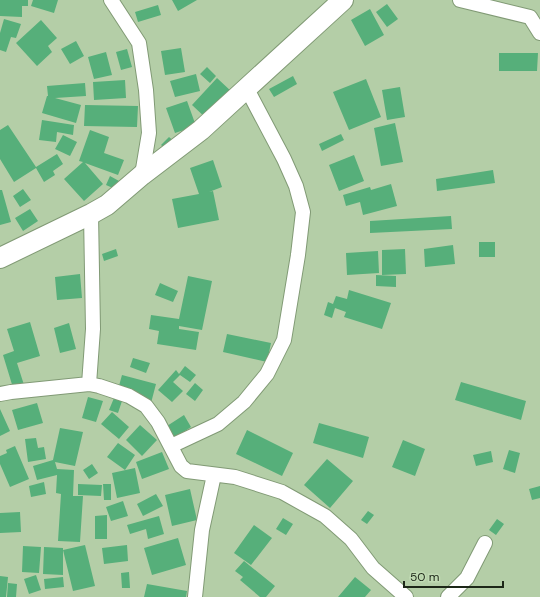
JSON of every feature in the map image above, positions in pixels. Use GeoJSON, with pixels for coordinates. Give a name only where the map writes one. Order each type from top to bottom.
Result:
{"type":"FeatureCollection","features":[{"type":"Feature","properties":{"kind":"street"},"geometry":{"type":"LineString","coordinates":[[111,0],[139,43],[146,90],[149,133],[142,176]]}},
{"type":"Feature","properties":{"kind":"street"},"geometry":{"type":"LineString","coordinates":[[0,258],[107,205],[201,130],[343,0]]}},
{"type":"Feature","properties":{"kind":"street"},"geometry":{"type":"LineString","coordinates":[[460,0],[530,17],[540,33]]}},
{"type":"Feature","properties":{"kind":"street"},"geometry":{"type":"LineString","coordinates":[[171,446],[218,424],[244,402],[267,374],[284,340],[298,255],[303,212],[296,186],[284,158],[247,89]]}},
{"type":"Feature","properties":{"kind":"street"},"geometry":{"type":"LineString","coordinates":[[89,384],[93,329],[90,214]]}},
{"type":"Feature","properties":{"kind":"street"},"geometry":{"type":"LineString","coordinates":[[0,394],[89,384],[100,386],[129,396],[146,406],[158,422],[181,466],[187,471],[235,477],[282,492],[324,516],[351,539],[373,568],[406,597]]}},
{"type":"Feature","properties":{"kind":"street"},"geometry":{"type":"LineString","coordinates":[[195,597],[202,530],[214,475]]}},
{"type":"Feature","properties":{"kind":"street"},"geometry":{"type":"LineString","coordinates":[[448,597],[467,578],[485,542]]}},
{"type":"Feature","properties":{"kind":"building"},"geometry":{"type":"Polygon","coordinates":[[[0,0],[28,0],[28,6],[22,6],[22,17],[0,16],[0,0]]]}},
{"type":"Feature","properties":{"kind":"building"},"geometry":{"type":"Polygon","coordinates":[[[33,0],[58,0],[54,13],[31,6],[33,0]]]}},
{"type":"Feature","properties":{"kind":"building"},"geometry":{"type":"Polygon","coordinates":[[[172,0],[197,0],[178,11],[172,0]]]}},
{"type":"Feature","properties":{"kind":"building"},"geometry":{"type":"Polygon","coordinates":[[[387,4],[398,19],[387,27],[376,12],[387,4]]]}},
{"type":"Feature","properties":{"kind":"building"},"geometry":{"type":"Polygon","coordinates":[[[158,5],[161,15],[138,22],[135,12],[158,5]]]}},
{"type":"Feature","properties":{"kind":"building"},"geometry":{"type":"Polygon","coordinates":[[[370,9],[384,35],[365,46],[351,20],[370,9]]]}},
{"type":"Feature","properties":{"kind":"building"},"geometry":{"type":"Polygon","coordinates":[[[4,19],[21,24],[16,38],[11,37],[6,52],[0,50],[0,33],[4,19]]]}},
{"type":"Feature","properties":{"kind":"building"},"geometry":{"type":"Polygon","coordinates":[[[41,20],[57,38],[48,46],[52,52],[37,66],[16,43],[41,20]]]}},
{"type":"Feature","properties":{"kind":"building"},"geometry":{"type":"Polygon","coordinates":[[[76,41],[84,56],[70,64],[61,49],[76,41]]]}},
{"type":"Feature","properties":{"kind":"building"},"geometry":{"type":"Polygon","coordinates":[[[181,48],[185,72],[165,75],[161,51],[181,48]]]}},
{"type":"Feature","properties":{"kind":"building"},"geometry":{"type":"Polygon","coordinates":[[[127,49],[132,67],[121,70],[116,52],[127,49]]]}},
{"type":"Feature","properties":{"kind":"building"},"geometry":{"type":"Polygon","coordinates":[[[106,52],[112,75],[94,79],[88,57],[106,52]]]}},
{"type":"Feature","properties":{"kind":"building"},"geometry":{"type":"Polygon","coordinates":[[[499,53],[538,53],[537,71],[499,71],[499,53]]]}},
{"type":"Feature","properties":{"kind":"building"},"geometry":{"type":"Polygon","coordinates":[[[207,67],[216,76],[210,83],[200,74],[207,67]]]}},
{"type":"Feature","properties":{"kind":"building"},"geometry":{"type":"Polygon","coordinates":[[[196,74],[200,91],[175,97],[170,81],[196,74]]]}},
{"type":"Feature","properties":{"kind":"building"},"geometry":{"type":"Polygon","coordinates":[[[293,76],[297,84],[274,97],[269,89],[293,76]]]}},
{"type":"Feature","properties":{"kind":"building"},"geometry":{"type":"Polygon","coordinates":[[[217,78],[233,93],[208,120],[192,105],[217,78]]]}},
{"type":"Feature","properties":{"kind":"building"},"geometry":{"type":"Polygon","coordinates":[[[366,79],[381,117],[349,130],[333,92],[366,79]]]}},
{"type":"Feature","properties":{"kind":"building"},"geometry":{"type":"Polygon","coordinates":[[[125,80],[126,98],[94,100],[93,82],[125,80]]]}},
{"type":"Feature","properties":{"kind":"building"},"geometry":{"type":"Polygon","coordinates":[[[85,83],[86,96],[55,98],[81,105],[76,123],[42,113],[48,96],[47,86],[85,83]]]}},
{"type":"Feature","properties":{"kind":"building"},"geometry":{"type":"Polygon","coordinates":[[[400,87],[405,117],[387,120],[382,90],[400,87]]]}},
{"type":"Feature","properties":{"kind":"building"},"geometry":{"type":"Polygon","coordinates":[[[187,101],[196,126],[175,133],[166,108],[187,101]]]}},
{"type":"Feature","properties":{"kind":"building"},"geometry":{"type":"Polygon","coordinates":[[[85,105],[138,106],[137,127],[84,126],[85,105]]]}},
{"type":"Feature","properties":{"kind":"building"},"geometry":{"type":"Polygon","coordinates":[[[42,120],[74,125],[73,135],[57,132],[56,142],[39,140],[42,120]]]}},
{"type":"Feature","properties":{"kind":"building"},"geometry":{"type":"Polygon","coordinates":[[[395,123],[403,162],[381,166],[374,128],[395,123]]]}},
{"type":"Feature","properties":{"kind":"building"},"geometry":{"type":"Polygon","coordinates":[[[8,125],[36,167],[57,154],[63,164],[53,171],[55,175],[44,182],[36,168],[14,182],[0,159],[0,130],[8,125]]]}},
{"type":"Feature","properties":{"kind":"building"},"geometry":{"type":"Polygon","coordinates":[[[90,130],[109,137],[104,153],[124,160],[118,175],[85,163],[103,184],[84,201],[64,179],[83,162],[79,161],[90,130]]]}},
{"type":"Feature","properties":{"kind":"building"},"geometry":{"type":"Polygon","coordinates":[[[341,134],[344,140],[322,151],[319,144],[341,134]]]}},
{"type":"Feature","properties":{"kind":"building"},"geometry":{"type":"Polygon","coordinates":[[[63,135],[77,142],[70,156],[55,149],[63,135]]]}},
{"type":"Feature","properties":{"kind":"building"},"geometry":{"type":"Polygon","coordinates":[[[169,137],[176,143],[169,152],[161,145],[169,137]]]}},
{"type":"Feature","properties":{"kind":"building"},"geometry":{"type":"Polygon","coordinates":[[[354,155],[364,181],[339,191],[329,165],[354,155]]]}},
{"type":"Feature","properties":{"kind":"building"},"geometry":{"type":"Polygon","coordinates":[[[213,160],[222,187],[209,192],[213,191],[219,220],[178,228],[172,199],[199,194],[190,168],[213,160]]]}},
{"type":"Feature","properties":{"kind":"building"},"geometry":{"type":"Polygon","coordinates":[[[493,170],[495,183],[437,191],[436,179],[493,170]]]}},
{"type":"Feature","properties":{"kind":"building"},"geometry":{"type":"Polygon","coordinates":[[[110,176],[119,181],[115,189],[106,185],[110,176]]]}},
{"type":"Feature","properties":{"kind":"building"},"geometry":{"type":"Polygon","coordinates":[[[391,184],[397,206],[363,215],[360,202],[346,206],[343,195],[370,187],[371,190],[391,184]]]}},
{"type":"Feature","properties":{"kind":"building"},"geometry":{"type":"Polygon","coordinates":[[[23,189],[31,200],[20,207],[13,196],[23,189]]]}},
{"type":"Feature","properties":{"kind":"building"},"geometry":{"type":"Polygon","coordinates":[[[0,190],[2,190],[11,222],[0,225],[0,190]]]}},
{"type":"Feature","properties":{"kind":"building"},"geometry":{"type":"Polygon","coordinates":[[[30,209],[38,221],[23,231],[15,218],[30,209]]]}},
{"type":"Feature","properties":{"kind":"building"},"geometry":{"type":"Polygon","coordinates":[[[451,216],[452,229],[370,233],[370,221],[451,216]]]}},
{"type":"Feature","properties":{"kind":"building"},"geometry":{"type":"Polygon","coordinates":[[[479,242],[495,242],[495,257],[479,257],[479,242]]]}},
{"type":"Feature","properties":{"kind":"building"},"geometry":{"type":"Polygon","coordinates":[[[453,245],[455,264],[425,267],[424,249],[453,245]]]}},
{"type":"Feature","properties":{"kind":"building"},"geometry":{"type":"Polygon","coordinates":[[[116,249],[118,256],[104,261],[102,254],[116,249]]]}},
{"type":"Feature","properties":{"kind":"building"},"geometry":{"type":"Polygon","coordinates":[[[405,249],[406,274],[382,275],[382,250],[405,249]]]}},
{"type":"Feature","properties":{"kind":"building"},"geometry":{"type":"Polygon","coordinates":[[[378,251],[379,273],[347,275],[346,253],[378,251]]]}},
{"type":"Feature","properties":{"kind":"building"},"geometry":{"type":"Polygon","coordinates":[[[80,274],[82,298],[57,300],[55,277],[80,274]]]}},
{"type":"Feature","properties":{"kind":"building"},"geometry":{"type":"Polygon","coordinates":[[[376,275],[396,276],[396,287],[376,286],[376,275]]]}},
{"type":"Feature","properties":{"kind":"building"},"geometry":{"type":"Polygon","coordinates":[[[188,276],[212,281],[202,330],[179,326],[179,329],[199,332],[196,350],[157,344],[159,331],[149,329],[151,315],[179,319],[188,276]]]}},
{"type":"Feature","properties":{"kind":"building"},"geometry":{"type":"Polygon","coordinates":[[[160,283],[178,291],[173,302],[155,295],[160,283]]]}},
{"type":"Feature","properties":{"kind":"building"},"geometry":{"type":"Polygon","coordinates":[[[349,290],[391,303],[382,329],[344,317],[346,312],[335,308],[332,318],[324,315],[328,302],[333,304],[336,296],[347,299],[349,290]]]}},
{"type":"Feature","properties":{"kind":"building"},"geometry":{"type":"Polygon","coordinates":[[[30,322],[40,356],[17,363],[25,388],[14,391],[3,355],[14,351],[7,329],[30,322]]]}},
{"type":"Feature","properties":{"kind":"building"},"geometry":{"type":"Polygon","coordinates":[[[69,323],[76,349],[60,353],[54,328],[69,323]]]}},
{"type":"Feature","properties":{"kind":"building"},"geometry":{"type":"Polygon","coordinates":[[[227,334],[271,343],[267,362],[223,352],[227,334]]]}},
{"type":"Feature","properties":{"kind":"building"},"geometry":{"type":"Polygon","coordinates":[[[133,358],[150,363],[146,373],[130,367],[133,358]]]}},
{"type":"Feature","properties":{"kind":"building"},"geometry":{"type":"Polygon","coordinates":[[[185,366],[196,375],[190,382],[180,375],[173,382],[183,391],[172,402],[158,390],[176,370],[179,374],[185,366]]]}},
{"type":"Feature","properties":{"kind":"building"},"geometry":{"type":"Polygon","coordinates":[[[122,375],[156,384],[151,403],[117,393],[122,375]]]}},
{"type":"Feature","properties":{"kind":"building"},"geometry":{"type":"Polygon","coordinates":[[[461,382],[526,401],[521,420],[455,400],[461,382]]]}},
{"type":"Feature","properties":{"kind":"building"},"geometry":{"type":"Polygon","coordinates":[[[195,383],[203,390],[195,401],[186,394],[195,383]]]}},
{"type":"Feature","properties":{"kind":"building"},"geometry":{"type":"Polygon","coordinates":[[[88,397],[103,401],[96,422],[82,418],[88,397]]]}},
{"type":"Feature","properties":{"kind":"building"},"geometry":{"type":"Polygon","coordinates":[[[114,398],[122,401],[118,413],[109,410],[114,398]]]}},
{"type":"Feature","properties":{"kind":"building"},"geometry":{"type":"Polygon","coordinates":[[[37,403],[43,423],[18,430],[12,410],[37,403]]]}},
{"type":"Feature","properties":{"kind":"building"},"geometry":{"type":"Polygon","coordinates":[[[0,409],[10,431],[0,436],[0,409]]]}},
{"type":"Feature","properties":{"kind":"building"},"geometry":{"type":"Polygon","coordinates":[[[112,412],[129,427],[119,439],[101,424],[112,412]]]}},
{"type":"Feature","properties":{"kind":"building"},"geometry":{"type":"Polygon","coordinates":[[[184,415],[191,427],[175,438],[167,426],[184,415]]]}},
{"type":"Feature","properties":{"kind":"building"},"geometry":{"type":"Polygon","coordinates":[[[319,423],[369,437],[363,458],[313,443],[319,423]]]}},
{"type":"Feature","properties":{"kind":"building"},"geometry":{"type":"Polygon","coordinates":[[[140,425],[157,440],[142,456],[126,440],[140,425]]]}},
{"type":"Feature","properties":{"kind":"building"},"geometry":{"type":"Polygon","coordinates":[[[60,428],[83,432],[75,466],[55,462],[57,469],[74,470],[73,496],[83,496],[80,542],[58,541],[61,494],[56,493],[57,475],[37,480],[33,466],[53,460],[60,428]]]}},
{"type":"Feature","properties":{"kind":"building"},"geometry":{"type":"Polygon","coordinates":[[[247,430],[293,453],[282,476],[236,454],[247,430]]]}},
{"type":"Feature","properties":{"kind":"building"},"geometry":{"type":"Polygon","coordinates":[[[36,438],[38,448],[44,447],[46,459],[28,462],[25,439],[36,438]]]}},
{"type":"Feature","properties":{"kind":"building"},"geometry":{"type":"Polygon","coordinates":[[[403,440],[425,449],[415,476],[392,467],[403,440]]]}},
{"type":"Feature","properties":{"kind":"building"},"geometry":{"type":"Polygon","coordinates":[[[118,443],[135,455],[125,470],[107,457],[118,443]]]}},
{"type":"Feature","properties":{"kind":"building"},"geometry":{"type":"Polygon","coordinates":[[[15,446],[29,479],[10,487],[0,464],[0,456],[7,453],[6,450],[15,446]]]}},
{"type":"Feature","properties":{"kind":"building"},"geometry":{"type":"Polygon","coordinates":[[[509,450],[520,453],[515,473],[503,469],[509,450]]]}},
{"type":"Feature","properties":{"kind":"building"},"geometry":{"type":"Polygon","coordinates":[[[491,451],[493,462],[476,466],[473,455],[491,451]]]}},
{"type":"Feature","properties":{"kind":"building"},"geometry":{"type":"Polygon","coordinates":[[[162,452],[169,469],[142,479],[136,462],[162,452]]]}},
{"type":"Feature","properties":{"kind":"building"},"geometry":{"type":"Polygon","coordinates":[[[327,459],[353,481],[330,508],[304,485],[327,459]]]}},
{"type":"Feature","properties":{"kind":"building"},"geometry":{"type":"Polygon","coordinates":[[[92,464],[98,473],[89,479],[83,470],[92,464]]]}},
{"type":"Feature","properties":{"kind":"building"},"geometry":{"type":"Polygon","coordinates":[[[135,468],[140,493],[117,498],[112,473],[135,468]]]}},
{"type":"Feature","properties":{"kind":"building"},"geometry":{"type":"Polygon","coordinates":[[[44,482],[46,494],[31,497],[29,486],[44,482]]]}},
{"type":"Feature","properties":{"kind":"building"},"geometry":{"type":"Polygon","coordinates":[[[78,484],[102,485],[101,496],[78,495],[78,484]]]}},
{"type":"Feature","properties":{"kind":"building"},"geometry":{"type":"Polygon","coordinates":[[[103,484],[111,484],[111,500],[104,500],[103,484]]]}},
{"type":"Feature","properties":{"kind":"building"},"geometry":{"type":"Polygon","coordinates":[[[540,486],[540,498],[532,500],[529,489],[540,486]]]}},
{"type":"Feature","properties":{"kind":"building"},"geometry":{"type":"Polygon","coordinates":[[[190,489],[197,520],[172,526],[165,495],[190,489]]]}},
{"type":"Feature","properties":{"kind":"building"},"geometry":{"type":"Polygon","coordinates":[[[156,494],[163,506],[143,516],[137,504],[156,494]]]}},
{"type":"Feature","properties":{"kind":"building"},"geometry":{"type":"Polygon","coordinates":[[[123,501],[128,516],[111,521],[106,507],[123,501]]]}},
{"type":"Feature","properties":{"kind":"building"},"geometry":{"type":"Polygon","coordinates":[[[368,511],[374,515],[367,524],[361,520],[368,511]]]}},
{"type":"Feature","properties":{"kind":"building"},"geometry":{"type":"Polygon","coordinates":[[[20,512],[21,532],[0,533],[0,513],[20,512]]]}},
{"type":"Feature","properties":{"kind":"building"},"geometry":{"type":"Polygon","coordinates":[[[107,515],[107,539],[95,539],[95,516],[107,515]]]}},
{"type":"Feature","properties":{"kind":"building"},"geometry":{"type":"Polygon","coordinates":[[[159,516],[164,534],[148,539],[146,529],[130,534],[127,525],[159,516]]]}},
{"type":"Feature","properties":{"kind":"building"},"geometry":{"type":"Polygon","coordinates":[[[283,518],[293,524],[286,535],[276,529],[283,518]]]}},
{"type":"Feature","properties":{"kind":"building"},"geometry":{"type":"Polygon","coordinates":[[[497,519],[504,524],[496,535],[489,530],[497,519]]]}},
{"type":"Feature","properties":{"kind":"building"},"geometry":{"type":"Polygon","coordinates":[[[254,525],[272,538],[251,565],[234,553],[254,525]]]}},
{"type":"Feature","properties":{"kind":"building"},"geometry":{"type":"Polygon","coordinates":[[[178,538],[186,565],[152,575],[144,548],[178,538]]]}},
{"type":"Feature","properties":{"kind":"building"},"geometry":{"type":"Polygon","coordinates":[[[85,545],[95,586],[73,591],[63,550],[85,545]]]}},
{"type":"Feature","properties":{"kind":"building"},"geometry":{"type":"Polygon","coordinates":[[[127,545],[128,561],[104,564],[102,548],[127,545]]]}},
{"type":"Feature","properties":{"kind":"building"},"geometry":{"type":"Polygon","coordinates":[[[23,546],[41,547],[39,573],[22,572],[23,546]]]}},
{"type":"Feature","properties":{"kind":"building"},"geometry":{"type":"Polygon","coordinates":[[[44,547],[63,548],[63,575],[43,574],[44,547]]]}},
{"type":"Feature","properties":{"kind":"building"},"geometry":{"type":"Polygon","coordinates":[[[244,561],[275,586],[266,597],[260,597],[240,580],[243,577],[235,571],[244,561]]]}},
{"type":"Feature","properties":{"kind":"building"},"geometry":{"type":"Polygon","coordinates":[[[129,572],[130,588],[122,588],[121,573],[129,572]]]}},
{"type":"Feature","properties":{"kind":"building"},"geometry":{"type":"Polygon","coordinates":[[[36,575],[41,590],[29,594],[24,579],[36,575]]]}},
{"type":"Feature","properties":{"kind":"building"},"geometry":{"type":"Polygon","coordinates":[[[0,576],[8,577],[6,597],[0,597],[0,576]]]}},
{"type":"Feature","properties":{"kind":"building"},"geometry":{"type":"Polygon","coordinates":[[[63,577],[64,587],[45,589],[44,579],[63,577]]]}},
{"type":"Feature","properties":{"kind":"building"},"geometry":{"type":"Polygon","coordinates":[[[355,577],[371,590],[365,597],[338,597],[355,577]]]}},
{"type":"Feature","properties":{"kind":"building"},"geometry":{"type":"Polygon","coordinates":[[[8,583],[17,584],[16,597],[7,597],[8,583]]]}},
{"type":"Feature","properties":{"kind":"building"},"geometry":{"type":"Polygon","coordinates":[[[147,584],[187,591],[186,597],[144,597],[147,584]]]}}]}
